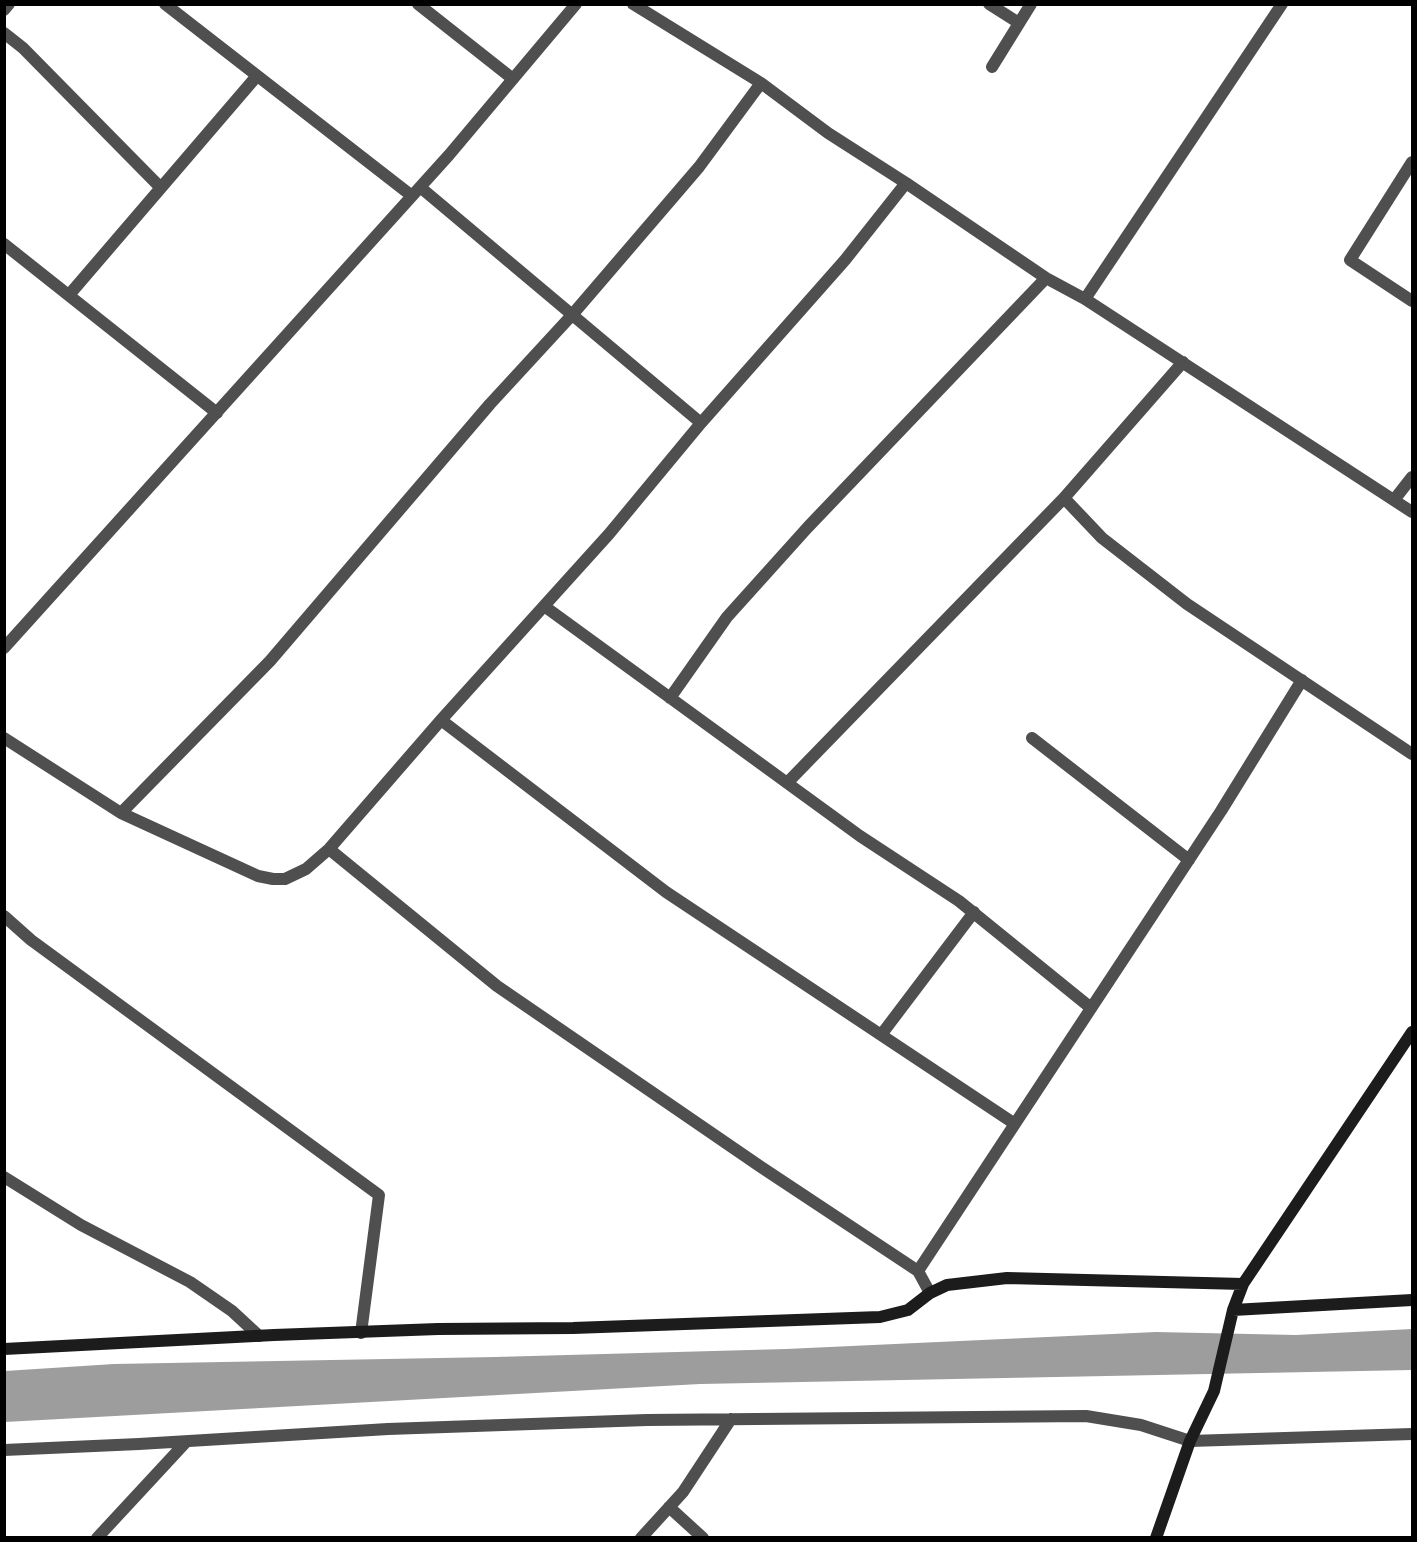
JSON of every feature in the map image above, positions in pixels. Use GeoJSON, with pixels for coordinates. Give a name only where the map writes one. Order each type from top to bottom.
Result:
{"type":"FeatureCollection","features":[{"type":"Feature","properties":{"kind":"street"},"geometry":{"type":"LineString","coordinates":[[4,10],[9,4]]}},
{"type":"Feature","properties":{"kind":"street"},"geometry":{"type":"LineString","coordinates":[[418,4],[513,79]]}},
{"type":"Feature","properties":{"kind":"street"},"geometry":{"type":"LineString","coordinates":[[4,648],[416,191],[576,4]]}},
{"type":"Feature","properties":{"kind":"street"},"geometry":{"type":"LineString","coordinates":[[633,4],[761,83],[828,133],[1046,278],[1085,299],[1413,512]]}},
{"type":"Feature","properties":{"kind":"street"},"geometry":{"type":"LineString","coordinates":[[989,4],[1019,23]]}},
{"type":"Feature","properties":{"kind":"street"},"geometry":{"type":"LineString","coordinates":[[992,67],[1031,4]]}},
{"type":"Feature","properties":{"kind":"street"},"geometry":{"type":"LineString","coordinates":[[1085,299],[1282,4]]}},
{"type":"Feature","properties":{"kind":"street"},"geometry":{"type":"LineString","coordinates":[[173,7],[256,77],[416,191],[572,315],[701,423]]}},
{"type":"Feature","properties":{"kind":"street"},"geometry":{"type":"LineString","coordinates":[[4,33],[23,48],[161,188]]}},
{"type":"Feature","properties":{"kind":"street"},"geometry":{"type":"LineString","coordinates":[[69,296],[256,77]]}},
{"type":"Feature","properties":{"kind":"street"},"geometry":{"type":"LineString","coordinates":[[121,813],[270,661],[490,404],[572,315],[699,167],[761,83]]}},
{"type":"Feature","properties":{"kind":"street"},"geometry":{"type":"LineString","coordinates":[[1413,162],[1350,260],[1413,301]]}},
{"type":"Feature","properties":{"kind":"street"},"geometry":{"type":"LineString","coordinates":[[4,738],[121,813],[258,876],[285,879],[296,875],[328,849],[609,534],[701,423],[845,260],[906,183]]}},
{"type":"Feature","properties":{"kind":"street"},"geometry":{"type":"LineString","coordinates":[[4,244],[217,414]]}},
{"type":"Feature","properties":{"kind":"street"},"geometry":{"type":"LineString","coordinates":[[670,698],[728,617],[808,527],[1046,278]]}},
{"type":"Feature","properties":{"kind":"street"},"geometry":{"type":"LineString","coordinates":[[787,783],[1064,498],[1183,362]]}},
{"type":"Feature","properties":{"kind":"street"},"geometry":{"type":"LineString","coordinates":[[1394,500],[1413,477]]}},
{"type":"Feature","properties":{"kind":"street"},"geometry":{"type":"LineString","coordinates":[[1064,498],[1102,537],[1187,604],[1413,754]]}},
{"type":"Feature","properties":{"kind":"street"},"geometry":{"type":"LineString","coordinates":[[544,606],[860,836],[959,900],[1091,1008]]}},
{"type":"Feature","properties":{"kind":"street"},"geometry":{"type":"LineString","coordinates":[[918,1271],[1189,860],[1302,680]]}},
{"type":"Feature","properties":{"kind":"street"},"geometry":{"type":"LineString","coordinates":[[441,720],[666,892],[1015,1124]]}},
{"type":"Feature","properties":{"kind":"street"},"geometry":{"type":"LineString","coordinates":[[1032,738],[1189,860]]}},
{"type":"Feature","properties":{"kind":"street"},"geometry":{"type":"LineString","coordinates":[[328,849],[496,986],[918,1271],[930,1293]]}},
{"type":"Feature","properties":{"kind":"street"},"geometry":{"type":"LineString","coordinates":[[880,1035],[974,912]]}},
{"type":"Feature","properties":{"kind":"street"},"geometry":{"type":"LineString","coordinates":[[4,916],[31,940],[379,1196],[361,1333]]}},
{"type":"Feature","properties":{"kind":"street"},"geometry":{"type":"LineString","coordinates":[[1156,1538],[1190,1441],[1214,1391],[1233,1310],[1243,1284],[1413,1032]]}},
{"type":"Feature","properties":{"kind":"street"},"geometry":{"type":"LineString","coordinates":[[4,1177],[81,1226],[190,1282],[232,1311],[259,1336]]}},
{"type":"Feature","properties":{"kind":"street"},"geometry":{"type":"LineString","coordinates":[[4,1349],[438,1329],[573,1328],[880,1317],[908,1310],[930,1293],[947,1285],[1007,1278],[1243,1284]]}},
{"type":"Feature","properties":{"kind":"street"},"geometry":{"type":"LineString","coordinates":[[1233,1310],[1413,1300]]}},
{"type":"Feature","properties":{"kind":"street"},"geometry":{"type":"LineString","coordinates":[[4,1450],[186,1442],[388,1429],[731,1419],[1086,1416],[1141,1425],[1190,1441],[1413,1434]]}},
{"type":"Feature","properties":{"kind":"street"},"geometry":{"type":"LineString","coordinates":[[641,1538],[683,1492],[731,1419]]}},
{"type":"Feature","properties":{"kind":"street"},"geometry":{"type":"LineString","coordinates":[[97,1538],[186,1442]]}},
{"type":"Feature","properties":{"kind":"street"},"geometry":{"type":"LineString","coordinates":[[669,1507],[704,1538]]}},
{"type":"Feature","properties":{"kind":"shaded area"},"geometry":{"type":"Polygon","coordinates":[[[1412,1329],[1412,1370],[700,1384],[5,1422],[5,1371],[114,1364],[786,1349],[1156,1332],[1296,1335],[1412,1329]]]}}]}
